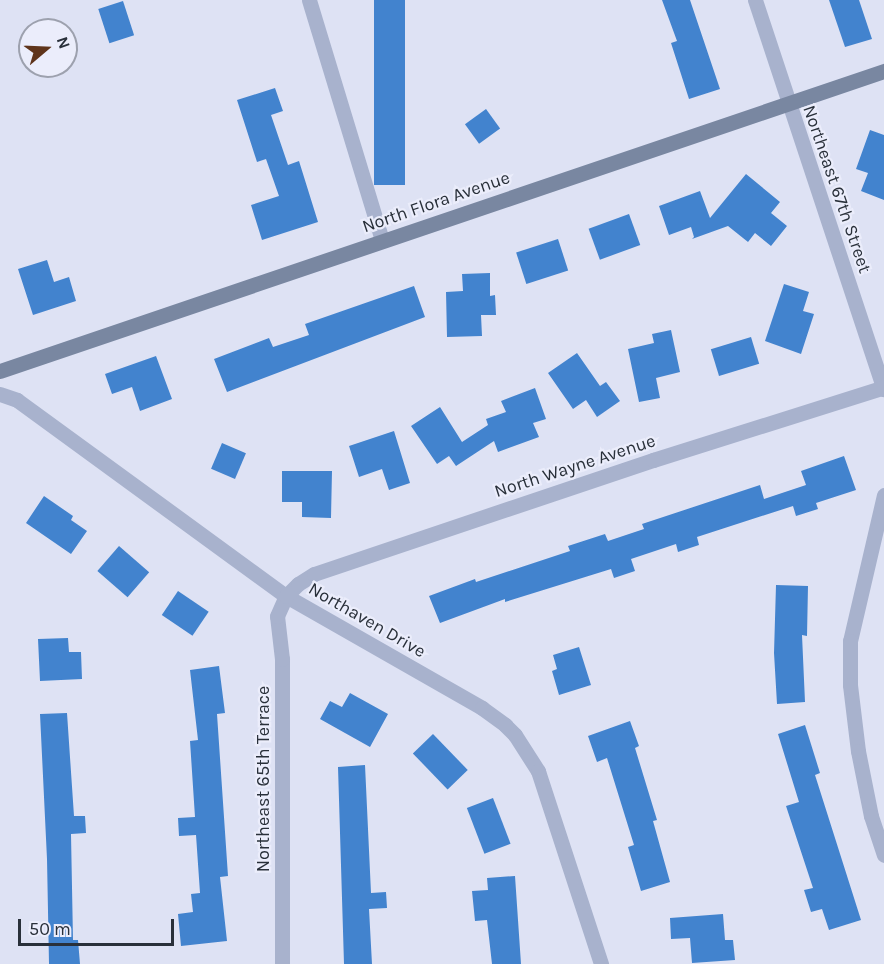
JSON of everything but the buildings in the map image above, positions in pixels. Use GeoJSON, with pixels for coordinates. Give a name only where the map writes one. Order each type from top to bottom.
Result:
{"type":"FeatureCollection","features":[{"type":"Feature","properties":{"kind":"street"},"geometry":{"type":"LineString","coordinates":[[309,0],[382,240]]}},
{"type":"Feature","properties":{"kind":"street","name":"Northeast 67th Street"},"geometry":{"type":"LineString","coordinates":[[755,0],[884,388]]}},
{"type":"Feature","properties":{"kind":"street","name":"North Flora Avenue"},"geometry":{"type":"LineString","coordinates":[[0,371],[884,71]]}},
{"type":"Feature","properties":{"kind":"street","name":"North Wayne Avenue"},"geometry":{"type":"LineString","coordinates":[[286,596],[314,574],[653,460],[884,388]]}},
{"type":"Feature","properties":{"kind":"street","name":"Northaven Drive"},"geometry":{"type":"LineString","coordinates":[[0,394],[17,400],[286,596],[482,708],[515,735],[538,771],[601,964]]}},
{"type":"Feature","properties":{"kind":"street"},"geometry":{"type":"LineString","coordinates":[[884,495],[850,641],[850,685],[858,751],[871,816],[884,855]]}},
{"type":"Feature","properties":{"kind":"street","name":"Northeast 65th Terrace"},"geometry":{"type":"LineString","coordinates":[[282,964],[282,659],[277,616],[286,596]]}}]}
